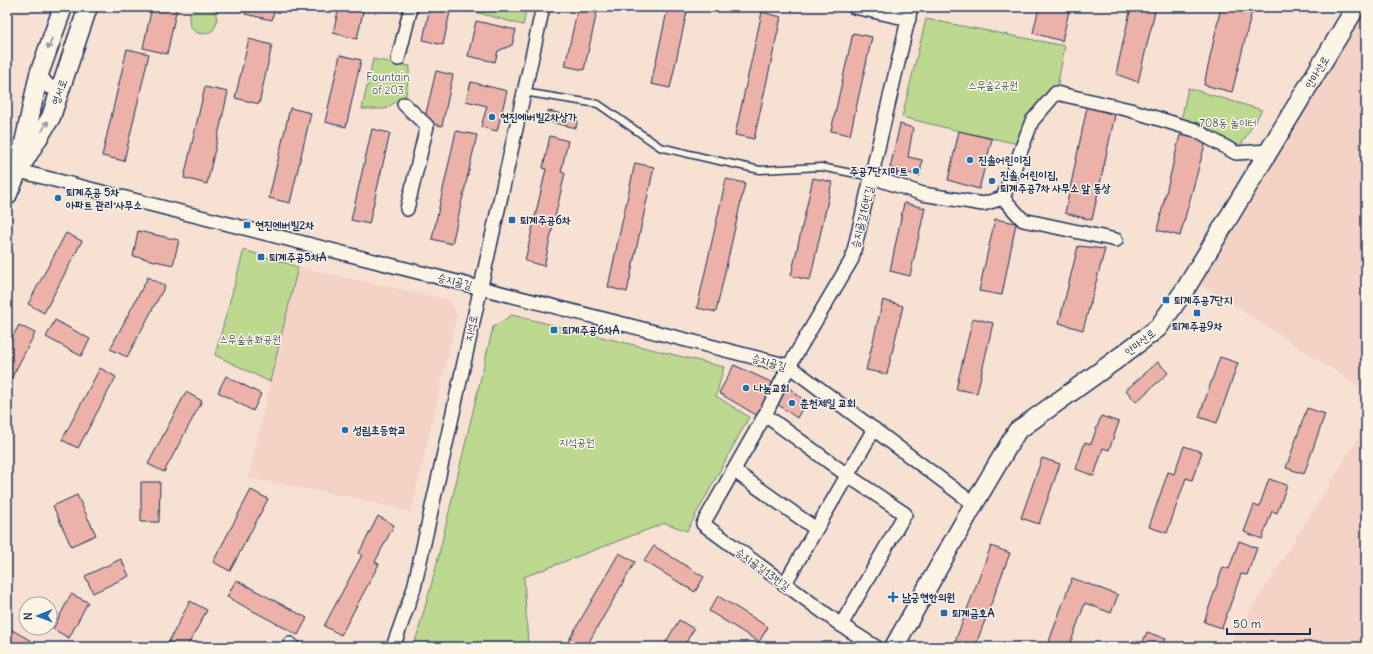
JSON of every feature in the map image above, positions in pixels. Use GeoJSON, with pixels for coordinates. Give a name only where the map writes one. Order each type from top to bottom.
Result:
{"type":"FeatureCollection","features":[{"type":"Feature","properties":{"kind":"street","name":"영서로"},"geometry":{"type":"LineString","coordinates":[[7,196],[39,74],[63,7]]}},
{"type":"Feature","properties":{"kind":"street","name":"영서로"},"geometry":{"type":"LineString","coordinates":[[13,170],[50,117],[88,7]]}},
{"type":"Feature","properties":{"kind":"street"},"geometry":{"type":"LineString","coordinates":[[398,59],[411,7]]}},
{"type":"Feature","properties":{"kind":"street","name":"지석로"},"geometry":{"type":"LineString","coordinates":[[393,647],[414,588],[542,7]]}},
{"type":"Feature","properties":{"kind":"street"},"geometry":{"type":"LineString","coordinates":[[854,7],[910,13]]}},
{"type":"Feature","properties":{"kind":"street","name":"안마산로"},"geometry":{"type":"LineString","coordinates":[[894,647],[1017,430],[1158,328],[1186,288],[1356,7]]}},
{"type":"Feature","properties":{"kind":"street","name":"승지골길16번길"},"geometry":{"type":"LineString","coordinates":[[789,366],[852,259],[910,13]]}},
{"type":"Feature","properties":{"kind":"street"},"geometry":{"type":"LineString","coordinates":[[39,74],[49,87],[55,87],[62,83]]}},
{"type":"Feature","properties":{"kind":"street"},"geometry":{"type":"LineString","coordinates":[[1003,198],[1032,121],[1056,93],[1130,110],[1195,130],[1236,153],[1269,150]]}},
{"type":"Feature","properties":{"kind":"street"},"geometry":{"type":"LineString","coordinates":[[404,104],[427,126],[407,209]]}},
{"type":"Feature","properties":{"kind":"street","name":"승지골길"},"geometry":{"type":"LineString","coordinates":[[13,170],[789,366],[974,504]]}},
{"type":"Feature","properties":{"kind":"street"},"geometry":{"type":"LineString","coordinates":[[872,177],[923,194],[983,204],[1003,198]]}},
{"type":"Feature","properties":{"kind":"street"},"geometry":{"type":"LineString","coordinates":[[1003,198],[1023,220],[1116,240]]}},
{"type":"Feature","properties":{"kind":"street","name":"승지골길13번길"},"geometry":{"type":"LineString","coordinates":[[789,366],[765,415],[702,524],[784,585],[841,625],[876,647]]}},
{"type":"Feature","properties":{"kind":"street"},"geometry":{"type":"LineString","coordinates":[[765,415],[847,475],[905,514],[841,625]]}},
{"type":"Feature","properties":{"kind":"street"},"geometry":{"type":"LineString","coordinates":[[784,585],[874,429]]}},
{"type":"Feature","properties":{"kind":"street"},"geometry":{"type":"LineString","coordinates":[[733,470],[816,529]]}},
{"type":"Feature","properties":{"kind":"lane"},"geometry":{"type":"LineString","coordinates":[[523,92],[598,104],[660,147],[760,170],[821,167],[872,177]]}},
{"type":"Feature","properties":{"kind":"shaded area"},"geometry":{"type":"Polygon","coordinates":[[[1356,7],[1366,7],[1366,391],[1192,278],[1356,7]]]}},
{"type":"Feature","properties":{"kind":"shaded area","name":"성림초등학교"},"geometry":{"type":"Polygon","coordinates":[[[298,267],[450,300],[457,315],[411,512],[350,497],[248,478],[298,267]]]}},
{"type":"Feature","properties":{"kind":"shaded area"},"geometry":{"type":"Polygon","coordinates":[[[1366,426],[1366,647],[1230,647],[1232,640],[1366,426]]]}},
{"type":"Feature","properties":{"kind":"green space"},"geometry":{"type":"Polygon","coordinates":[[[203,6],[213,10],[217,20],[213,30],[203,34],[193,30],[189,20],[193,10],[203,6]]]}},
{"type":"Feature","properties":{"kind":"green space"},"geometry":{"type":"Polygon","coordinates":[[[464,7],[527,7],[523,25],[464,9],[464,7]]]}},
{"type":"Feature","properties":{"kind":"green space","name":"스무숲2공원"},"geometry":{"type":"Polygon","coordinates":[[[926,19],[1065,46],[1056,93],[1023,145],[902,117],[926,19]]]}},
{"type":"Feature","properties":{"kind":"green space","name":"Fountain of 203"},"geometry":{"type":"Polygon","coordinates":[[[373,59],[410,66],[406,95],[385,109],[362,109],[373,59]]]}},
{"type":"Feature","properties":{"kind":"green space","name":"708동 놀이터"},"geometry":{"type":"Polygon","coordinates":[[[1188,88],[1262,110],[1236,153],[1180,125],[1188,88]]]}},
{"type":"Feature","properties":{"kind":"green space","name":"스무숲송화공원"},"geometry":{"type":"Polygon","coordinates":[[[244,250],[298,267],[270,382],[215,355],[244,250]]]}},
{"type":"Feature","properties":{"kind":"green space","name":"지석공원"},"geometry":{"type":"Polygon","coordinates":[[[512,315],[724,367],[716,396],[749,417],[687,531],[665,523],[524,577],[528,647],[411,647],[416,639],[434,575],[493,327],[512,315]]]}},
{"type":"Feature","properties":{"kind":"building"},"geometry":{"type":"Polygon","coordinates":[[[152,7],[177,7],[167,54],[143,48],[152,7]]]}},
{"type":"Feature","properties":{"kind":"building"},"geometry":{"type":"Polygon","coordinates":[[[247,7],[275,7],[272,20],[245,14],[247,7]]]}},
{"type":"Feature","properties":{"kind":"building"},"geometry":{"type":"Polygon","coordinates":[[[339,7],[364,7],[357,39],[333,33],[339,7]]]}},
{"type":"Feature","properties":{"kind":"building"},"geometry":{"type":"Polygon","coordinates":[[[430,7],[451,7],[443,45],[423,40],[430,7]]]}},
{"type":"Feature","properties":{"kind":"building"},"geometry":{"type":"Polygon","coordinates":[[[578,7],[598,7],[584,70],[565,66],[578,7]]]}},
{"type":"Feature","properties":{"kind":"building"},"geometry":{"type":"Polygon","coordinates":[[[668,7],[688,7],[670,88],[651,84],[668,7]]]}},
{"type":"Feature","properties":{"kind":"building"},"geometry":{"type":"Polygon","coordinates":[[[1039,7],[1070,7],[1062,41],[1033,33],[1039,7]]]}},
{"type":"Feature","properties":{"kind":"building"},"geometry":{"type":"Polygon","coordinates":[[[1131,7],[1156,7],[1138,82],[1116,74],[1131,7]]]}},
{"type":"Feature","properties":{"kind":"building"},"geometry":{"type":"Polygon","coordinates":[[[1221,7],[1253,7],[1232,92],[1204,85],[1221,7]]]}},
{"type":"Feature","properties":{"kind":"building"},"geometry":{"type":"Polygon","coordinates":[[[762,12],[781,17],[754,139],[735,135],[762,12]]]}},
{"type":"Feature","properties":{"kind":"building"},"geometry":{"type":"Polygon","coordinates":[[[476,21],[516,30],[512,45],[498,51],[495,62],[468,56],[476,21]]]}},
{"type":"Feature","properties":{"kind":"building"},"geometry":{"type":"Polygon","coordinates":[[[853,33],[872,37],[850,135],[831,131],[853,33]]]}},
{"type":"Feature","properties":{"kind":"building"},"geometry":{"type":"Polygon","coordinates":[[[249,39],[272,45],[259,104],[235,98],[249,39]]]}},
{"type":"Feature","properties":{"kind":"building"},"geometry":{"type":"Polygon","coordinates":[[[127,49],[149,54],[124,161],[102,156],[127,49]]]}},
{"type":"Feature","properties":{"kind":"building"},"geometry":{"type":"Polygon","coordinates":[[[340,55],[361,60],[346,127],[325,122],[340,55]]]}},
{"type":"Feature","properties":{"kind":"building"},"geometry":{"type":"Polygon","coordinates":[[[436,71],[453,75],[442,126],[424,122],[436,71]]]}},
{"type":"Feature","properties":{"kind":"building","name":"현진에버빌2차상가"},"geometry":{"type":"Polygon","coordinates":[[[471,82],[507,91],[497,131],[481,127],[487,106],[466,101],[471,82]]]}},
{"type":"Feature","properties":{"kind":"building"},"geometry":{"type":"Polygon","coordinates":[[[205,87],[228,92],[207,184],[184,178],[205,87]]]}},
{"type":"Feature","properties":{"kind":"building"},"geometry":{"type":"Polygon","coordinates":[[[1087,107],[1115,115],[1092,220],[1065,213],[1087,107]]]}},
{"type":"Feature","properties":{"kind":"building"},"geometry":{"type":"Polygon","coordinates":[[[290,108],[311,113],[290,203],[269,198],[290,108]]]}},
{"type":"Feature","properties":{"kind":"building"},"geometry":{"type":"Polygon","coordinates":[[[548,111],[578,117],[576,128],[546,121],[548,111]]]}},
{"type":"Feature","properties":{"kind":"building"},"geometry":{"type":"Polygon","coordinates":[[[900,124],[913,128],[908,157],[922,160],[920,176],[890,168],[900,124]]]}},
{"type":"Feature","properties":{"kind":"building"},"geometry":{"type":"Polygon","coordinates":[[[372,129],[390,133],[369,224],[351,220],[372,129]]]}},
{"type":"Feature","properties":{"kind":"building"},"geometry":{"type":"Polygon","coordinates":[[[456,131],[477,135],[452,244],[432,239],[456,131]]]}},
{"type":"Feature","properties":{"kind":"building","name":"진솔어린이집"},"geometry":{"type":"Polygon","coordinates":[[[959,131],[992,139],[979,189],[948,180],[959,131]]]}},
{"type":"Feature","properties":{"kind":"building"},"geometry":{"type":"Polygon","coordinates":[[[1180,135],[1206,141],[1180,236],[1157,230],[1180,135]]]}},
{"type":"Feature","properties":{"kind":"building"},"geometry":{"type":"Polygon","coordinates":[[[550,136],[568,141],[561,172],[565,173],[544,266],[525,261],[546,169],[543,168],[550,136]]]}},
{"type":"Feature","properties":{"kind":"building"},"geometry":{"type":"Polygon","coordinates":[[[635,163],[654,167],[627,292],[608,287],[635,163]]]}},
{"type":"Feature","properties":{"kind":"building"},"geometry":{"type":"Polygon","coordinates":[[[813,178],[832,182],[810,280],[791,276],[813,178]]]}},
{"type":"Feature","properties":{"kind":"building"},"geometry":{"type":"Polygon","coordinates":[[[726,179],[745,183],[716,312],[697,308],[726,179]]]}},
{"type":"Feature","properties":{"kind":"building"},"geometry":{"type":"Polygon","coordinates":[[[904,203],[925,208],[910,276],[890,271],[904,203]]]}},
{"type":"Feature","properties":{"kind":"building"},"geometry":{"type":"Polygon","coordinates":[[[995,219],[1016,223],[1002,295],[979,291],[995,219]]]}},
{"type":"Feature","properties":{"kind":"building"},"geometry":{"type":"Polygon","coordinates":[[[138,231],[179,240],[173,265],[133,256],[138,231]]]}},
{"type":"Feature","properties":{"kind":"building"},"geometry":{"type":"Polygon","coordinates":[[[66,233],[82,241],[44,313],[28,304],[66,233]]]}},
{"type":"Feature","properties":{"kind":"building"},"geometry":{"type":"Polygon","coordinates":[[[1078,246],[1105,249],[1083,330],[1059,323],[1078,246]]]}},
{"type":"Feature","properties":{"kind":"building"},"geometry":{"type":"Polygon","coordinates":[[[148,277],[165,286],[127,357],[110,349],[148,277]]]}},
{"type":"Feature","properties":{"kind":"building"},"geometry":{"type":"Polygon","coordinates":[[[883,300],[903,306],[887,374],[866,370],[883,300]]]}},
{"type":"Feature","properties":{"kind":"building"},"geometry":{"type":"Polygon","coordinates":[[[973,318],[993,323],[977,393],[956,389],[973,318]]]}},
{"type":"Feature","properties":{"kind":"building"},"geometry":{"type":"Polygon","coordinates":[[[55,320],[90,339],[81,356],[46,337],[55,320]]]}},
{"type":"Feature","properties":{"kind":"building"},"geometry":{"type":"Polygon","coordinates":[[[19,325],[35,333],[7,387],[7,347],[19,325]]]}},
{"type":"Feature","properties":{"kind":"building"},"geometry":{"type":"Polygon","coordinates":[[[1220,357],[1238,363],[1217,423],[1199,417],[1220,357]]]}},
{"type":"Feature","properties":{"kind":"building"},"geometry":{"type":"Polygon","coordinates":[[[1158,362],[1168,373],[1136,402],[1126,390],[1158,362]]]}},
{"type":"Feature","properties":{"kind":"building","name":"나눔교회"},"geometry":{"type":"Polygon","coordinates":[[[734,365],[773,383],[758,416],[719,393],[734,365]]]}},
{"type":"Feature","properties":{"kind":"building"},"geometry":{"type":"Polygon","coordinates":[[[100,368],[116,377],[78,448],[62,440],[100,368]]]}},
{"type":"Feature","properties":{"kind":"building"},"geometry":{"type":"Polygon","coordinates":[[[226,376],[261,394],[253,411],[218,392],[226,376]]]}},
{"type":"Feature","properties":{"kind":"building","name":"춘천제일 교회"},"geometry":{"type":"Polygon","coordinates":[[[788,387],[806,402],[797,418],[777,404],[788,387]]]}},
{"type":"Feature","properties":{"kind":"building"},"geometry":{"type":"Polygon","coordinates":[[[186,392],[202,401],[164,472],[148,464],[186,392]]]}},
{"type":"Feature","properties":{"kind":"building"},"geometry":{"type":"Polygon","coordinates":[[[1307,408],[1325,414],[1304,474],[1286,468],[1307,408]]]}},
{"type":"Feature","properties":{"kind":"building"},"geometry":{"type":"Polygon","coordinates":[[[1101,416],[1119,422],[1109,450],[1103,448],[1094,476],[1076,469],[1085,442],[1091,444],[1101,416]]]}},
{"type":"Feature","properties":{"kind":"building"},"geometry":{"type":"Polygon","coordinates":[[[1184,446],[1202,452],[1192,480],[1186,478],[1167,533],[1149,527],[1168,472],[1174,474],[1184,446]]]}},
{"type":"Feature","properties":{"kind":"building"},"geometry":{"type":"Polygon","coordinates":[[[1042,458],[1060,464],[1039,524],[1021,518],[1042,458]]]}},
{"type":"Feature","properties":{"kind":"building"},"geometry":{"type":"Polygon","coordinates":[[[1269,479],[1287,485],[1277,513],[1272,511],[1262,539],[1244,532],[1254,505],[1259,507],[1269,479]]]}},
{"type":"Feature","properties":{"kind":"building"},"geometry":{"type":"Polygon","coordinates":[[[141,482],[160,482],[159,522],[141,522],[141,482]]]}},
{"type":"Feature","properties":{"kind":"building"},"geometry":{"type":"Polygon","coordinates":[[[251,490],[268,499],[230,571],[213,562],[251,490]]]}},
{"type":"Feature","properties":{"kind":"building"},"geometry":{"type":"Polygon","coordinates":[[[77,495],[96,535],[71,546],[53,506],[77,495]]]}},
{"type":"Feature","properties":{"kind":"building"},"geometry":{"type":"Polygon","coordinates":[[[378,516],[394,525],[375,562],[379,564],[341,635],[324,626],[362,555],[359,553],[378,516]]]}},
{"type":"Feature","properties":{"kind":"building"},"geometry":{"type":"Polygon","coordinates":[[[1239,541],[1257,548],[1247,575],[1241,574],[1222,628],[1204,622],[1223,567],[1229,569],[1239,541]]]}},
{"type":"Feature","properties":{"kind":"building"},"geometry":{"type":"Polygon","coordinates":[[[654,546],[704,577],[695,592],[644,561],[654,546]]]}},
{"type":"Feature","properties":{"kind":"building"},"geometry":{"type":"Polygon","coordinates":[[[991,546],[1010,553],[975,647],[953,647],[991,546]]]}},
{"type":"Feature","properties":{"kind":"building"},"geometry":{"type":"Polygon","coordinates":[[[619,553],[635,562],[586,647],[565,647],[619,553]]]}},
{"type":"Feature","properties":{"kind":"building"},"geometry":{"type":"Polygon","coordinates":[[[121,559],[129,576],[93,593],[85,576],[121,559]]]}},
{"type":"Feature","properties":{"kind":"building"},"geometry":{"type":"Polygon","coordinates":[[[1072,578],[1118,595],[1111,613],[1085,603],[1069,647],[1047,647],[1072,578]]]}},
{"type":"Feature","properties":{"kind":"building"},"geometry":{"type":"Polygon","coordinates":[[[236,580],[307,618],[298,635],[227,597],[236,580]]]}},
{"type":"Feature","properties":{"kind":"building"},"geometry":{"type":"Polygon","coordinates":[[[71,594],[88,602],[69,638],[58,632],[58,619],[71,594]]]}},
{"type":"Feature","properties":{"kind":"building"},"geometry":{"type":"Polygon","coordinates":[[[718,596],[768,627],[759,642],[709,611],[718,596]]]}},
{"type":"Feature","properties":{"kind":"building"},"geometry":{"type":"Polygon","coordinates":[[[190,601],[207,610],[187,647],[166,647],[190,601]]]}},
{"type":"Feature","properties":{"kind":"building"},"geometry":{"type":"Polygon","coordinates":[[[679,620],[694,629],[683,647],[663,647],[679,620]]]}},
{"type":"Feature","properties":{"kind":"building"},"geometry":{"type":"Polygon","coordinates":[[[7,627],[18,633],[18,636],[23,636],[40,646],[39,647],[7,647],[7,627]]]}},
{"type":"Feature","properties":{"kind":"building"},"geometry":{"type":"Polygon","coordinates":[[[1147,632],[1166,639],[1163,647],[1141,647],[1147,632]]]}},
{"type":"Feature","properties":{"kind":"place","name":"현진에버빌2차상가"},"geometry":{"type":"Point","coordinates":[492,117]}},
{"type":"Feature","properties":{"kind":"place","name":"진솔어린이집"},"geometry":{"type":"Point","coordinates":[970,160]}},
{"type":"Feature","properties":{"kind":"place","name":"주공7단지마트"},"geometry":{"type":"Point","coordinates":[916,171]}},
{"type":"Feature","properties":{"kind":"place","name":"진솔 어린이집, 퇴계주공7차 사무소 앞 동상"},"geometry":{"type":"Point","coordinates":[992,181]}},
{"type":"Feature","properties":{"kind":"place","name":"퇴계주공 5차 아파트 관리 사무소"},"geometry":{"type":"Point","coordinates":[58,198]}},
{"type":"Feature","properties":{"kind":"place","name":"퇴계주공6차"},"geometry":{"type":"Point","coordinates":[512,220]}},
{"type":"Feature","properties":{"kind":"place","name":"현진에버빌2차"},"geometry":{"type":"Point","coordinates":[247,225]}},
{"type":"Feature","properties":{"kind":"place","name":"퇴계주공5차A"},"geometry":{"type":"Point","coordinates":[261,257]}},
{"type":"Feature","properties":{"kind":"place","name":"퇴계주공7단지"},"geometry":{"type":"Point","coordinates":[1166,300]}},
{"type":"Feature","properties":{"kind":"place","name":"퇴계주공9차"},"geometry":{"type":"Point","coordinates":[1197,313]}},
{"type":"Feature","properties":{"kind":"place","name":"퇴계주공6차A"},"geometry":{"type":"Point","coordinates":[554,330]}},
{"type":"Feature","properties":{"kind":"place","name":"나눔교회"},"geometry":{"type":"Point","coordinates":[746,388]}},
{"type":"Feature","properties":{"kind":"place","name":"춘천제일 교회"},"geometry":{"type":"Point","coordinates":[792,403]}},
{"type":"Feature","properties":{"kind":"place","name":"성림초등학교"},"geometry":{"type":"Point","coordinates":[345,430]}},
{"type":"Feature","properties":{"kind":"place","name":"남궁현한의원"},"geometry":{"type":"Point","coordinates":[893,597]}},
{"type":"Feature","properties":{"kind":"place","name":"퇴계금호A"},"geometry":{"type":"Point","coordinates":[944,613]}}]}
